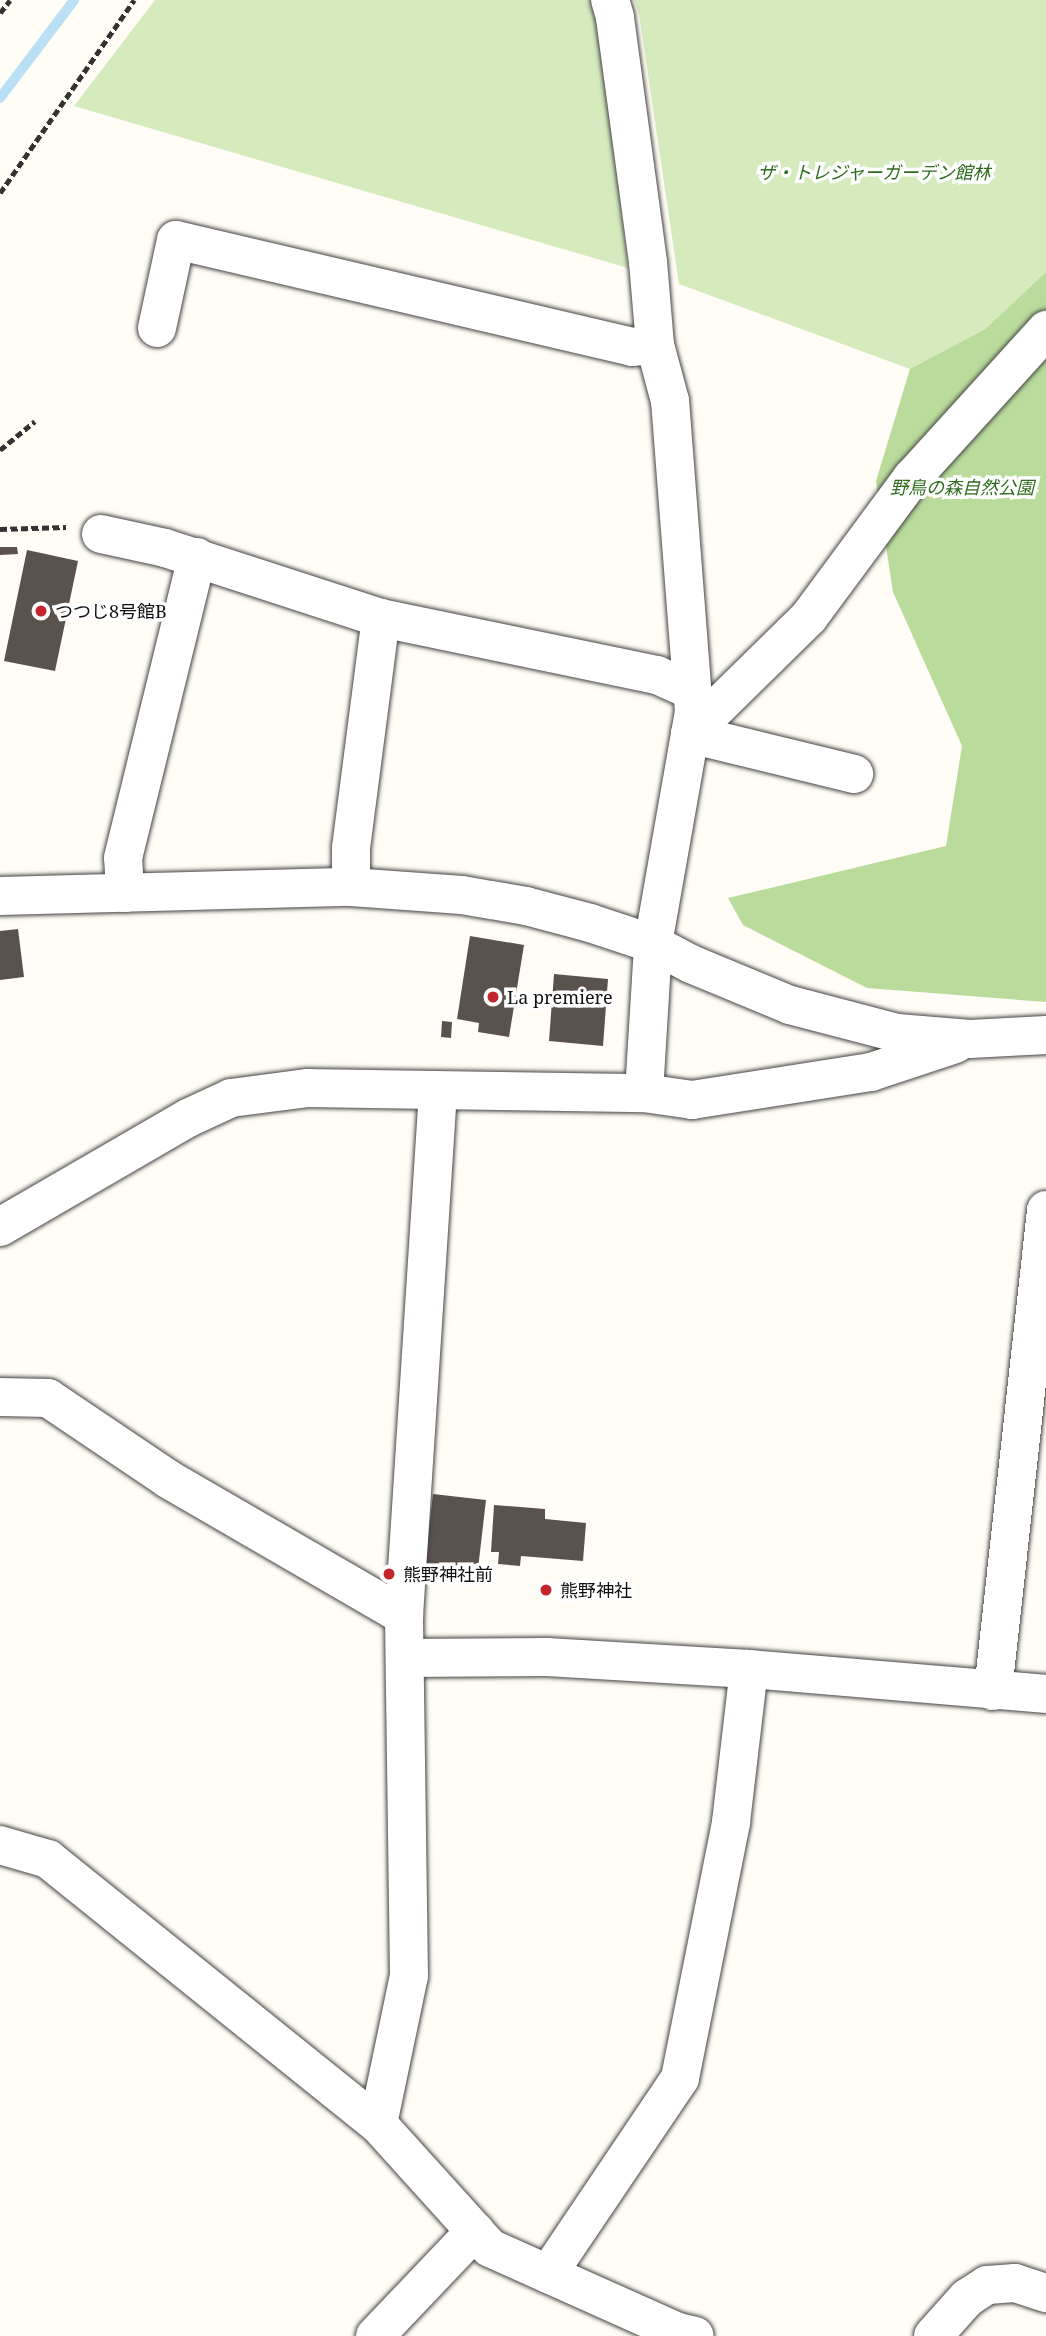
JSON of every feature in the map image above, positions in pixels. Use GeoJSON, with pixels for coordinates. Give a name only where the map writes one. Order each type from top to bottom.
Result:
{"type":"FeatureCollection","features":[{"type":"Feature","properties":{"kind":"street"},"geometry":{"type":"LineString","coordinates":[[610,0],[615,17],[648,262],[655,345],[670,401],[694,712],[653,944],[644,1093]]}},
{"type":"Feature","properties":{"kind":"street"},"geometry":{"type":"LineString","coordinates":[[157,328],[176,240],[632,347],[655,345]]}},
{"type":"Feature","properties":{"kind":"street"},"geometry":{"type":"LineString","coordinates":[[690,734],[809,617],[912,478],[1046,330]]}},
{"type":"Feature","properties":{"kind":"street"},"geometry":{"type":"LineString","coordinates":[[101,534],[197,558],[381,618],[657,675],[691,690]]}},
{"type":"Feature","properties":{"kind":"street"},"geometry":{"type":"LineString","coordinates":[[125,893],[123,858],[197,558]]}},
{"type":"Feature","properties":{"kind":"street"},"geometry":{"type":"LineString","coordinates":[[351,887],[351,848],[381,618]]}},
{"type":"Feature","properties":{"kind":"street"},"geometry":{"type":"LineString","coordinates":[[690,734],[854,774]]}},
{"type":"Feature","properties":{"kind":"street"},"geometry":{"type":"LineString","coordinates":[[0,896],[351,887],[462,895],[526,906],[653,944],[691,964],[790,1005],[897,1033],[970,1039],[1046,1035]]}},
{"type":"Feature","properties":{"kind":"street"},"geometry":{"type":"LineString","coordinates":[[0,1227],[188,1118],[231,1098],[268,1091],[308,1088],[644,1093],[692,1100],[871,1072],[970,1039]]}},
{"type":"Feature","properties":{"kind":"street"},"geometry":{"type":"LineString","coordinates":[[378,2124],[409,1976],[404,1616],[438,1091]]}},
{"type":"Feature","properties":{"kind":"street"},"geometry":{"type":"LineString","coordinates":[[993,1691],[1046,1210]]}},
{"type":"Feature","properties":{"kind":"street"},"geometry":{"type":"LineString","coordinates":[[0,1397],[48,1398],[168,1479],[404,1616]]}},
{"type":"Feature","properties":{"kind":"street"},"geometry":{"type":"LineString","coordinates":[[405,1658],[547,1657],[749,1669],[1046,1694]]}},
{"type":"Feature","properties":{"kind":"street"},"geometry":{"type":"LineString","coordinates":[[548,2274],[680,2078],[731,1822],[749,1669]]}},
{"type":"Feature","properties":{"kind":"street"},"geometry":{"type":"LineString","coordinates":[[0,1845],[48,1859],[378,2124],[489,2248],[678,2332],[695,2336]]}},
{"type":"Feature","properties":{"kind":"street"},"geometry":{"type":"LineString","coordinates":[[374,2336],[475,2231]]}},
{"type":"Feature","properties":{"kind":"street"},"geometry":{"type":"LineString","coordinates":[[933,2336],[967,2298],[987,2285],[1015,2283],[1046,2292]]}},
{"type":"Feature","properties":{"kind":"path"},"geometry":{"type":"LineString","coordinates":[[0,13],[10,0]]}},
{"type":"Feature","properties":{"kind":"path"},"geometry":{"type":"LineString","coordinates":[[0,193],[134,0]]}},
{"type":"Feature","properties":{"kind":"path"},"geometry":{"type":"LineString","coordinates":[[0,450],[35,421]]}},
{"type":"Feature","properties":{"kind":"path"},"geometry":{"type":"LineString","coordinates":[[0,529],[80,527],[101,534]]}},
{"type":"Feature","properties":{"kind":"green space"},"geometry":{"type":"Polygon","coordinates":[[[155,0],[592,0],[599,24],[628,268],[74,106],[155,0]]]}},
{"type":"Feature","properties":{"kind":"green space","name":"ザ・トレジャーガーデン館林"},"geometry":{"type":"Polygon","coordinates":[[[634,0],[1046,0],[1046,272],[985,329],[910,369],[679,284],[639,14],[634,0]]]}},
{"type":"Feature","properties":{"kind":"green space","name":"野鳥の森自然公園"},"geometry":{"type":"Polygon","coordinates":[[[1046,272],[1046,1002],[867,988],[743,925],[728,898],[946,846],[962,746],[893,592],[876,481],[910,369],[985,329],[1046,272]]]}},
{"type":"Feature","properties":{"kind":"building"},"geometry":{"type":"Polygon","coordinates":[[[0,547],[17,547],[18,554],[0,555],[0,547]]]}},
{"type":"Feature","properties":{"kind":"building","name":"つつじ8号館B"},"geometry":{"type":"Polygon","coordinates":[[[27,550],[78,561],[55,671],[4,661],[27,550]]]}},
{"type":"Feature","properties":{"kind":"building"},"geometry":{"type":"Polygon","coordinates":[[[18,929],[24,977],[0,980],[0,931],[18,929]]]}},
{"type":"Feature","properties":{"kind":"building"},"geometry":{"type":"Polygon","coordinates":[[[470,936],[524,945],[509,1037],[478,1032],[479,1023],[457,1019],[470,936]]]}},
{"type":"Feature","properties":{"kind":"building"},"geometry":{"type":"Polygon","coordinates":[[[554,974],[608,979],[603,1046],[549,1041],[554,974]]]}},
{"type":"Feature","properties":{"kind":"building"},"geometry":{"type":"Polygon","coordinates":[[[442,1021],[452,1022],[451,1038],[441,1037],[442,1021]]]}},
{"type":"Feature","properties":{"kind":"building"},"geometry":{"type":"Polygon","coordinates":[[[433,1494],[486,1500],[478,1569],[425,1563],[433,1494]]]}},
{"type":"Feature","properties":{"kind":"building"},"geometry":{"type":"Polygon","coordinates":[[[494,1505],[545,1509],[545,1519],[586,1523],[583,1561],[521,1556],[520,1566],[498,1564],[499,1552],[491,1552],[494,1505]]]}},
{"type":"Feature","properties":{"kind":"waterway"},"geometry":{"type":"LineString","coordinates":[[0,98],[74,0]]}},
{"type":"Feature","properties":{"kind":"place","name":"つつじ8号館B"},"geometry":{"type":"Point","coordinates":[41,611]}},
{"type":"Feature","properties":{"kind":"place","name":"La premiere"},"geometry":{"type":"Point","coordinates":[493,997]}},
{"type":"Feature","properties":{"kind":"place","name":"熊野神社前"},"geometry":{"type":"Point","coordinates":[389,1574]}},
{"type":"Feature","properties":{"kind":"place","name":"熊野神社"},"geometry":{"type":"Point","coordinates":[546,1590]}}]}
